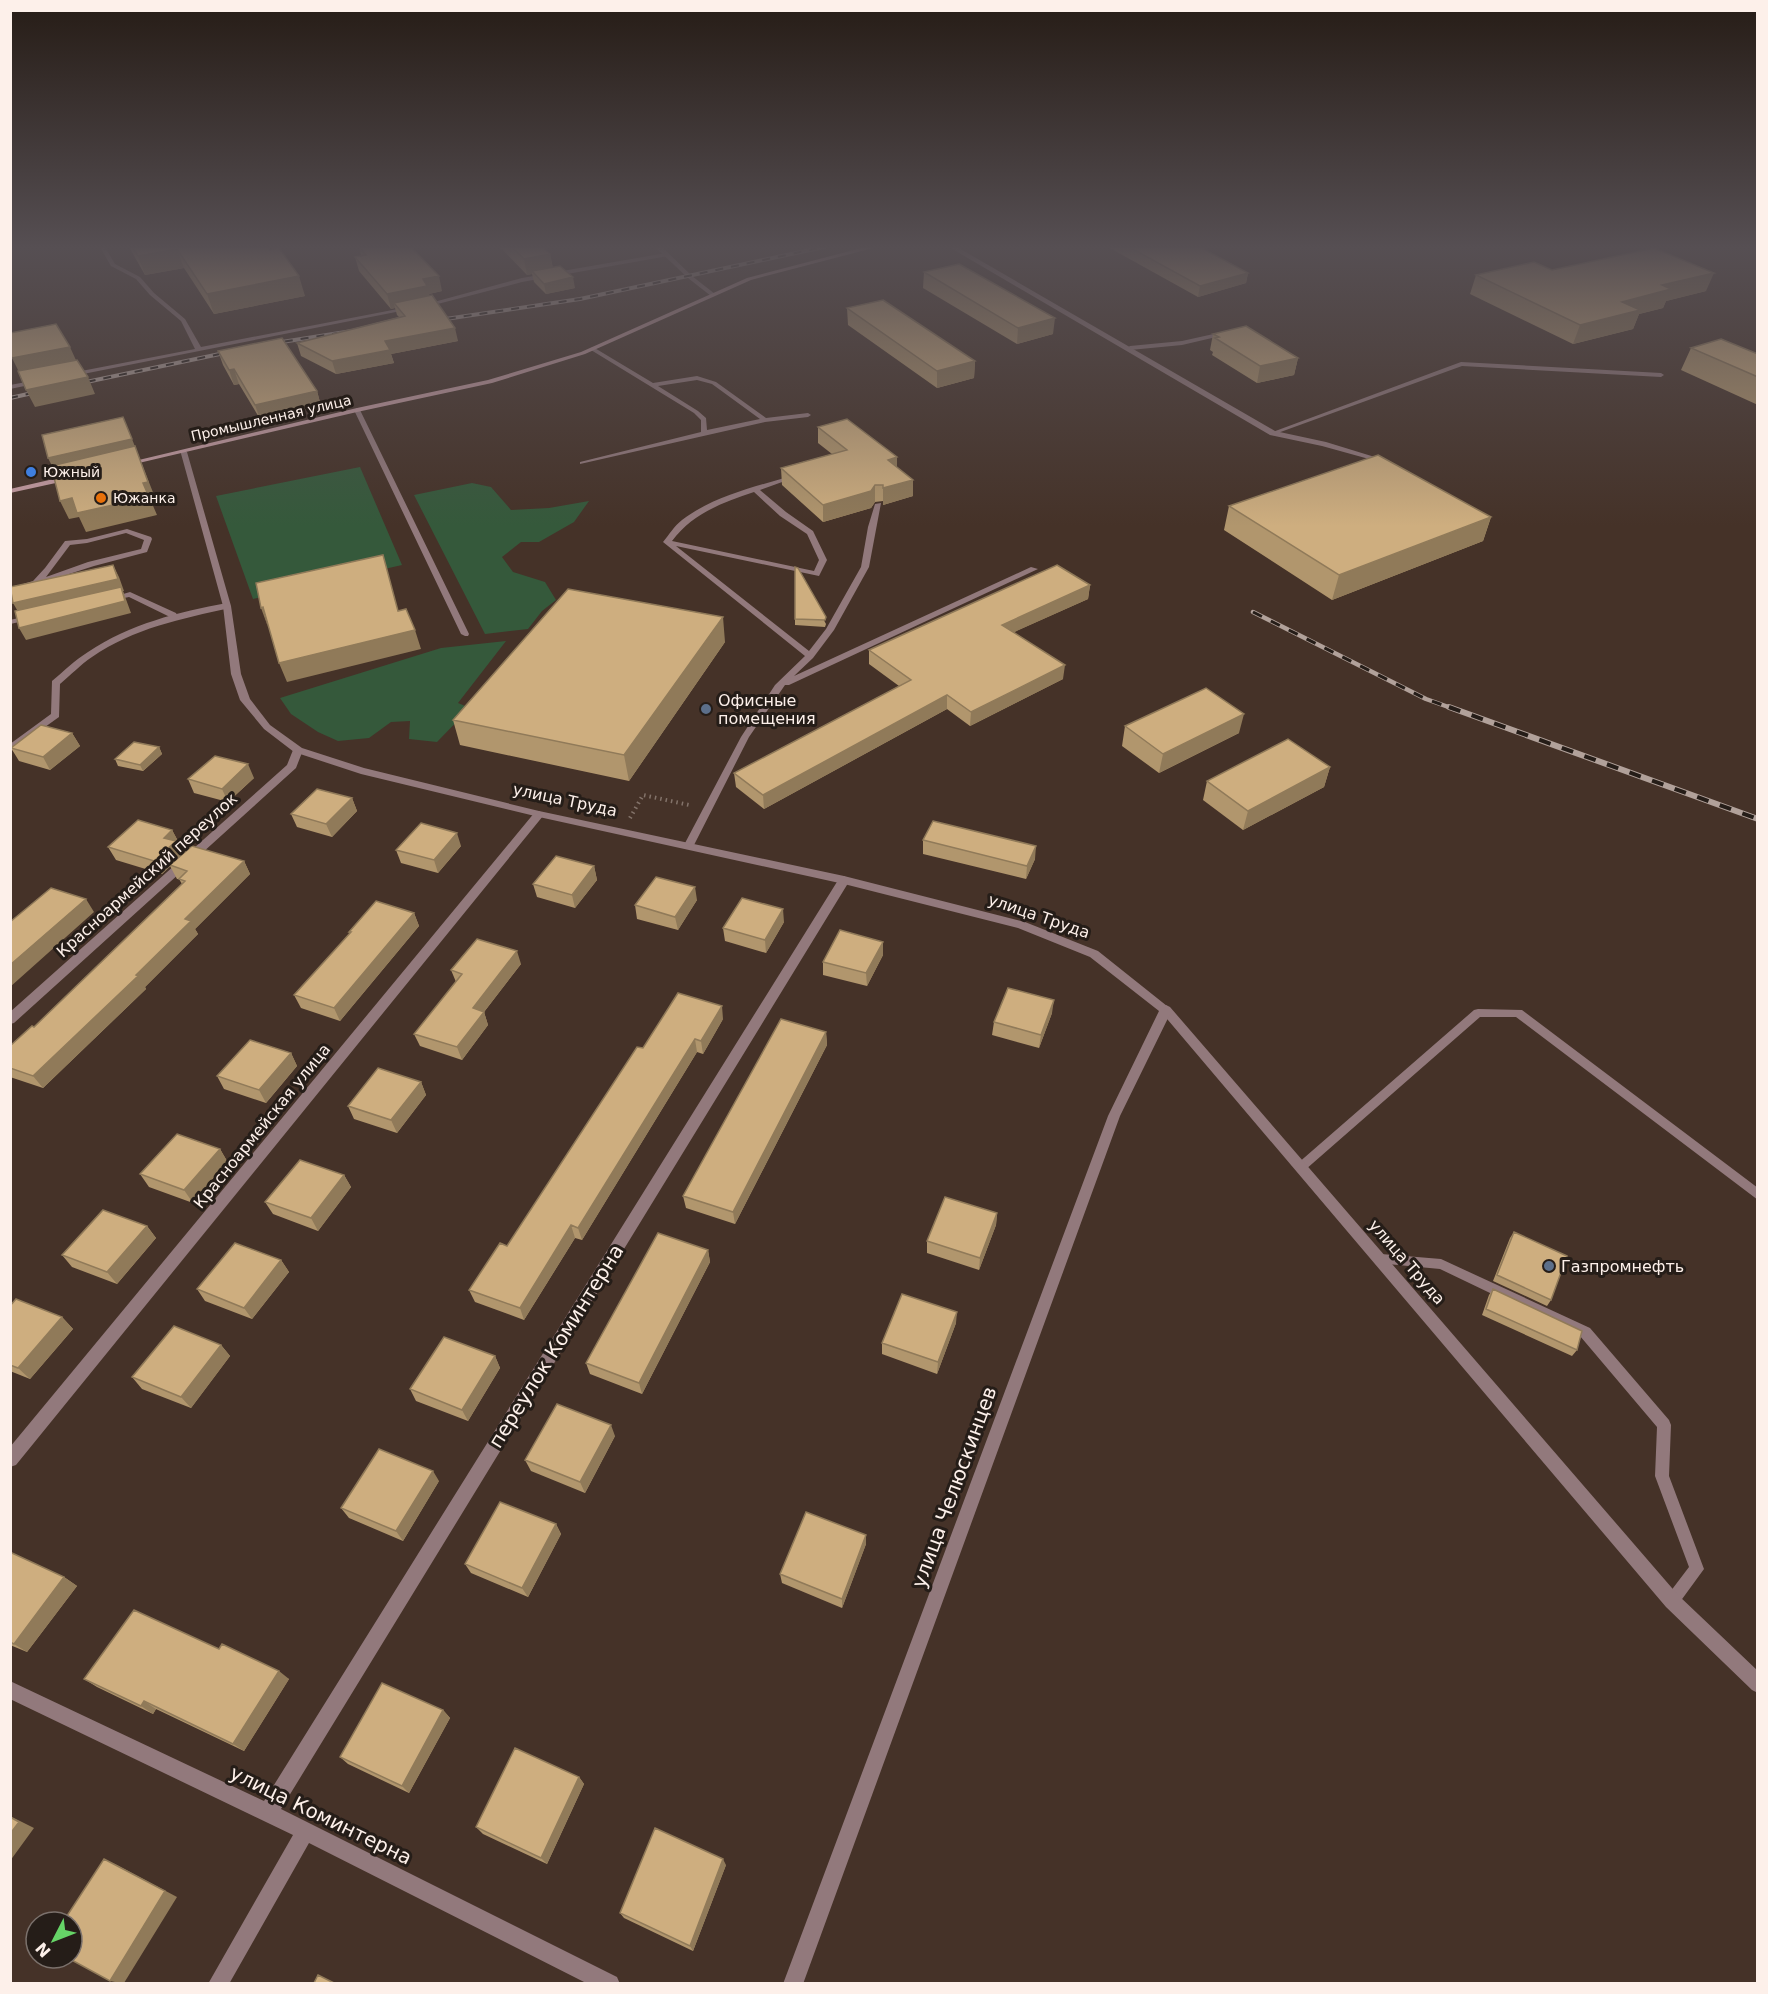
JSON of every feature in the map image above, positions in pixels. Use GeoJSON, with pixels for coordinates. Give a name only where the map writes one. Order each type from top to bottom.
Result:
{"type":"FeatureCollection","features":[{"type":"Feature","properties":{"kind":"main road","name":"Промышленная улица"},"geometry":{"type":"LineString","coordinates":[[113,468],[357,410],[490,382],[593,349],[613,340]]}},
{"type":"Feature","properties":{"kind":"main road"},"geometry":{"type":"LineString","coordinates":[[10,491],[78,476]]}},
{"type":"Feature","properties":{"kind":"street"},"geometry":{"type":"LineString","coordinates":[[1116,340],[1273,433],[1333,446],[1383,460],[1392,465]]}},
{"type":"Feature","properties":{"kind":"street","name":"улица Труда"},"geometry":{"type":"LineString","coordinates":[[183,452],[227,606],[236,674],[245,700],[267,727],[298,750],[361,771],[539,814],[844,880],[1021,925],[1094,954],[1166,1010],[1672,1601],[1758,1684]]}},
{"type":"Feature","properties":{"kind":"street"},"geometry":{"type":"LineString","coordinates":[[10,749],[56,715],[55,684],[94,651],[143,626],[173,615],[227,606]]}},
{"type":"Feature","properties":{"kind":"street","name":"Красноармейский переулок"},"geometry":{"type":"LineString","coordinates":[[10,1020],[292,766],[298,750]]}},
{"type":"Feature","properties":{"kind":"street","name":"Красноармейская улица"},"geometry":{"type":"LineString","coordinates":[[10,1460],[539,814]]}},
{"type":"Feature","properties":{"kind":"street","name":"переулок Коминтерна"},"geometry":{"type":"LineString","coordinates":[[268,1812],[844,880]]}},
{"type":"Feature","properties":{"kind":"street","name":"улица Челюскинцев"},"geometry":{"type":"LineString","coordinates":[[793,1983],[1114,1116],[1166,1010]]}},
{"type":"Feature","properties":{"kind":"street","name":"улица Коминтерна"},"geometry":{"type":"LineString","coordinates":[[10,1690],[268,1812],[610,1983]]}},
{"type":"Feature","properties":{"kind":"street"},"geometry":{"type":"LineString","coordinates":[[218,1983],[305,1832]]}},
{"type":"Feature","properties":{"kind":"lane"},"geometry":{"type":"LineString","coordinates":[[194,340],[199,350]]}},
{"type":"Feature","properties":{"kind":"lane"},"geometry":{"type":"LineString","coordinates":[[66,376],[251,340]]}},
{"type":"Feature","properties":{"kind":"lane"},"geometry":{"type":"LineString","coordinates":[[1130,348],[1195,340]]}},
{"type":"Feature","properties":{"kind":"lane"},"geometry":{"type":"LineString","coordinates":[[593,349],[654,385],[704,419],[704,433]]}},
{"type":"Feature","properties":{"kind":"lane"},"geometry":{"type":"LineString","coordinates":[[1273,433],[1461,364],[1661,375]]}},
{"type":"Feature","properties":{"kind":"lane"},"geometry":{"type":"LineString","coordinates":[[654,385],[697,378],[714,382],[765,420]]}},
{"type":"Feature","properties":{"kind":"lane"},"geometry":{"type":"LineString","coordinates":[[10,387],[44,380]]}},
{"type":"Feature","properties":{"kind":"lane"},"geometry":{"type":"LineString","coordinates":[[357,410],[465,634]]}},
{"type":"Feature","properties":{"kind":"lane"},"geometry":{"type":"LineString","coordinates":[[582,463],[765,420],[808,415]]}},
{"type":"Feature","properties":{"kind":"lane"},"geometry":{"type":"LineString","coordinates":[[667,542],[683,522],[708,508],[755,489],[799,475]]}},
{"type":"Feature","properties":{"kind":"lane"},"geometry":{"type":"LineString","coordinates":[[667,542],[816,574],[824,560],[810,533],[783,514],[755,489]]}},
{"type":"Feature","properties":{"kind":"lane"},"geometry":{"type":"LineString","coordinates":[[689,845],[745,737],[778,687],[810,656],[830,630],[865,567],[872,527],[879,504]]}},
{"type":"Feature","properties":{"kind":"lane"},"geometry":{"type":"LineString","coordinates":[[10,591],[113,557],[144,550],[148,539],[127,531],[87,541],[68,543],[37,581]]}},
{"type":"Feature","properties":{"kind":"lane"},"geometry":{"type":"LineString","coordinates":[[667,542],[810,656]]}},
{"type":"Feature","properties":{"kind":"lane"},"geometry":{"type":"LineString","coordinates":[[778,687],[1034,569]]}},
{"type":"Feature","properties":{"kind":"lane"},"geometry":{"type":"LineString","coordinates":[[98,602],[130,594],[173,615]]}},
{"type":"Feature","properties":{"kind":"lane"},"geometry":{"type":"LineString","coordinates":[[10,622],[43,614]]}},
{"type":"Feature","properties":{"kind":"lane"},"geometry":{"type":"LineString","coordinates":[[1301,1167],[1478,1013],[1518,1013],[1758,1195]]}},
{"type":"Feature","properties":{"kind":"lane"},"geometry":{"type":"LineString","coordinates":[[1381,1259],[1441,1264],[1585,1332],[1607,1357],[1664,1425],[1662,1476],[1697,1569],[1672,1601]]}},
{"type":"Feature","properties":{"kind":"path"},"geometry":{"type":"LineString","coordinates":[[634,812],[640,800]]}},
{"type":"Feature","properties":{"kind":"green space"},"geometry":{"type":"Polygon","coordinates":[[[360,467],[402,565],[253,599],[216,496],[360,467]]]}},
{"type":"Feature","properties":{"kind":"green space"},"geometry":{"type":"Polygon","coordinates":[[[472,483],[491,487],[511,510],[549,508],[589,501],[574,522],[539,542],[521,542],[502,557],[513,572],[545,582],[556,600],[542,611],[528,629],[485,634],[414,495],[472,483]]]}},
{"type":"Feature","properties":{"kind":"green space"},"geometry":{"type":"Polygon","coordinates":[[[506,641],[458,703],[470,708],[437,742],[409,739],[410,721],[391,722],[369,738],[338,741],[318,732],[291,714],[280,698],[441,648],[506,641]]]}},
{"type":"Feature","properties":{"kind":"building"},"geometry":{"type":"Polygon","coordinates":[[[10,340],[66,340],[70,347],[12,358],[10,340]]]}},
{"type":"Feature","properties":{"kind":"building"},"geometry":{"type":"Polygon","coordinates":[[[272,340],[283,340],[317,391],[255,405],[234,369],[229,370],[218,351],[272,340]]]}},
{"type":"Feature","properties":{"kind":"building"},"geometry":{"type":"Polygon","coordinates":[[[309,340],[390,340],[385,341],[390,350],[332,361],[297,343],[309,340]]]}},
{"type":"Feature","properties":{"kind":"building"},"geometry":{"type":"Polygon","coordinates":[[[893,340],[943,340],[975,361],[937,371],[893,340]]]}},
{"type":"Feature","properties":{"kind":"building"},"geometry":{"type":"Polygon","coordinates":[[[1218,340],[1269,340],[1298,358],[1260,366],[1218,340]]]}},
{"type":"Feature","properties":{"kind":"building"},"geometry":{"type":"Polygon","coordinates":[[[1724,340],[1758,354],[1758,377],[1691,348],[1724,340]]]}},
{"type":"Feature","properties":{"kind":"building"},"geometry":{"type":"Polygon","coordinates":[[[77,360],[88,377],[26,390],[18,371],[77,360]]]}},
{"type":"Feature","properties":{"kind":"building"},"geometry":{"type":"Polygon","coordinates":[[[123,417],[132,439],[48,458],[42,435],[123,417]]]}},
{"type":"Feature","properties":{"kind":"building"},"geometry":{"type":"Polygon","coordinates":[[[847,419],[897,457],[888,460],[913,480],[883,488],[883,485],[875,485],[871,491],[823,505],[781,468],[847,450],[818,427],[847,419]]]}},
{"type":"Feature","properties":{"kind":"building"},"geometry":{"type":"Polygon","coordinates":[[[135,446],[148,482],[143,483],[149,497],[77,513],[72,498],[60,501],[51,466],[135,446]]]}},
{"type":"Feature","properties":{"kind":"building"},"geometry":{"type":"Polygon","coordinates":[[[1378,455],[1491,517],[1339,575],[1229,506],[1378,455]]]}},
{"type":"Feature","properties":{"kind":"building"},"geometry":{"type":"Polygon","coordinates":[[[383,555],[398,611],[406,609],[415,630],[279,663],[263,607],[261,608],[256,583],[383,555]]]}},
{"type":"Feature","properties":{"kind":"building"},"geometry":{"type":"Polygon","coordinates":[[[113,565],[118,579],[13,603],[10,587],[113,565]]]}},
{"type":"Feature","properties":{"kind":"building"},"geometry":{"type":"Polygon","coordinates":[[[1057,565],[1090,585],[1002,625],[1065,665],[971,712],[947,695],[763,795],[734,773],[911,680],[869,650],[1057,565]]]}},
{"type":"Feature","properties":{"kind":"building"},"geometry":{"type":"Polygon","coordinates":[[[795,567],[798,568],[826,617],[825,620],[795,619],[795,567]]]}},
{"type":"Feature","properties":{"kind":"building"},"geometry":{"type":"Polygon","coordinates":[[[121,587],[125,601],[19,628],[15,611],[121,587]]]}},
{"type":"Feature","properties":{"kind":"building"},"geometry":{"type":"Polygon","coordinates":[[[568,589],[723,617],[624,755],[453,720],[568,589]]]}},
{"type":"Feature","properties":{"kind":"building"},"geometry":{"type":"Polygon","coordinates":[[[1206,688],[1244,714],[1163,754],[1125,726],[1206,688]]]}},
{"type":"Feature","properties":{"kind":"building"},"geometry":{"type":"Polygon","coordinates":[[[41,725],[72,733],[43,757],[11,748],[41,725]]]}},
{"type":"Feature","properties":{"kind":"building"},"geometry":{"type":"Polygon","coordinates":[[[1288,739],[1330,767],[1248,811],[1207,781],[1288,739]]]}},
{"type":"Feature","properties":{"kind":"building"},"geometry":{"type":"Polygon","coordinates":[[[134,742],[159,747],[140,765],[115,759],[134,742]]]}},
{"type":"Feature","properties":{"kind":"building"},"geometry":{"type":"Polygon","coordinates":[[[215,756],[248,764],[222,789],[188,779],[215,756]]]}},
{"type":"Feature","properties":{"kind":"building"},"geometry":{"type":"Polygon","coordinates":[[[317,789],[352,798],[326,824],[291,814],[317,789]]]}},
{"type":"Feature","properties":{"kind":"building"},"geometry":{"type":"Polygon","coordinates":[[[138,820],[172,830],[164,838],[176,841],[154,861],[108,847],[138,820]]]}},
{"type":"Feature","properties":{"kind":"building"},"geometry":{"type":"Polygon","coordinates":[[[933,821],[1036,846],[1027,866],[923,840],[933,821]]]}},
{"type":"Feature","properties":{"kind":"building"},"geometry":{"type":"Polygon","coordinates":[[[421,823],[457,833],[434,860],[396,850],[421,823]]]}},
{"type":"Feature","properties":{"kind":"building"},"geometry":{"type":"Polygon","coordinates":[[[192,846],[244,861],[185,919],[191,921],[136,975],[138,976],[33,1076],[10,1068],[10,1046],[32,1026],[34,1027],[185,881],[179,879],[187,871],[170,865],[192,846]]]}},
{"type":"Feature","properties":{"kind":"building"},"geometry":{"type":"Polygon","coordinates":[[[556,856],[594,866],[572,895],[533,884],[556,856]]]}},
{"type":"Feature","properties":{"kind":"building"},"geometry":{"type":"Polygon","coordinates":[[[656,877],[695,887],[675,917],[635,905],[656,877]]]}},
{"type":"Feature","properties":{"kind":"building"},"geometry":{"type":"Polygon","coordinates":[[[51,888],[86,899],[10,965],[10,922],[51,888]]]}},
{"type":"Feature","properties":{"kind":"building"},"geometry":{"type":"Polygon","coordinates":[[[742,898],[783,909],[765,940],[723,928],[742,898]]]}},
{"type":"Feature","properties":{"kind":"building"},"geometry":{"type":"Polygon","coordinates":[[[376,901],[414,913],[334,1008],[294,995],[351,932],[349,932],[376,901]]]}},
{"type":"Feature","properties":{"kind":"building"},"geometry":{"type":"Polygon","coordinates":[[[840,930],[883,942],[866,973],[823,962],[840,930]]]}},
{"type":"Feature","properties":{"kind":"building"},"geometry":{"type":"Polygon","coordinates":[[[477,939],[517,951],[473,1008],[484,1012],[457,1047],[414,1034],[462,974],[451,970],[477,939]]]}},
{"type":"Feature","properties":{"kind":"building"},"geometry":{"type":"Polygon","coordinates":[[[1008,988],[1054,1000],[1041,1035],[994,1022],[1008,988]]]}},
{"type":"Feature","properties":{"kind":"building"},"geometry":{"type":"Polygon","coordinates":[[[678,993],[722,1006],[701,1041],[695,1039],[578,1228],[571,1225],[520,1308],[469,1290],[500,1243],[507,1246],[637,1047],[643,1048],[678,993]]]}},
{"type":"Feature","properties":{"kind":"building"},"geometry":{"type":"Polygon","coordinates":[[[781,1019],[826,1032],[733,1212],[683,1196],[781,1019]]]}},
{"type":"Feature","properties":{"kind":"building"},"geometry":{"type":"Polygon","coordinates":[[[250,1040],[291,1053],[259,1090],[217,1076],[250,1040]]]}},
{"type":"Feature","properties":{"kind":"building"},"geometry":{"type":"Polygon","coordinates":[[[378,1068],[421,1082],[391,1120],[348,1106],[378,1068]]]}},
{"type":"Feature","properties":{"kind":"building"},"geometry":{"type":"Polygon","coordinates":[[[177,1134],[220,1149],[184,1190],[140,1174],[177,1134]]]}},
{"type":"Feature","properties":{"kind":"building"},"geometry":{"type":"Polygon","coordinates":[[[300,1160],[344,1175],[311,1218],[265,1202],[300,1160]]]}},
{"type":"Feature","properties":{"kind":"building"},"geometry":{"type":"Polygon","coordinates":[[[945,1197],[997,1213],[980,1258],[927,1241],[945,1197]]]}},
{"type":"Feature","properties":{"kind":"building"},"geometry":{"type":"Polygon","coordinates":[[[103,1210],[147,1226],[107,1272],[62,1255],[103,1210]]]}},
{"type":"Feature","properties":{"kind":"building"},"geometry":{"type":"Polygon","coordinates":[[[1514,1232],[1567,1256],[1551,1300],[1497,1275],[1514,1232]]]}},
{"type":"Feature","properties":{"kind":"building"},"geometry":{"type":"Polygon","coordinates":[[[658,1233],[708,1250],[639,1383],[586,1363],[658,1233]]]}},
{"type":"Feature","properties":{"kind":"building"},"geometry":{"type":"Polygon","coordinates":[[[235,1243],[281,1260],[244,1308],[197,1289],[235,1243]]]}},
{"type":"Feature","properties":{"kind":"building"},"geometry":{"type":"Polygon","coordinates":[[[1493,1289],[1582,1331],[1577,1350],[1486,1309],[1493,1289]]]}},
{"type":"Feature","properties":{"kind":"building"},"geometry":{"type":"Polygon","coordinates":[[[902,1294],[957,1312],[938,1362],[882,1343],[902,1294]]]}},
{"type":"Feature","properties":{"kind":"building"},"geometry":{"type":"Polygon","coordinates":[[[16,1299],[62,1317],[18,1368],[10,1365],[10,1306],[16,1299]]]}},
{"type":"Feature","properties":{"kind":"building"},"geometry":{"type":"Polygon","coordinates":[[[174,1326],[221,1345],[181,1397],[132,1377],[174,1326]]]}},
{"type":"Feature","properties":{"kind":"building"},"geometry":{"type":"Polygon","coordinates":[[[444,1337],[495,1356],[462,1410],[410,1389],[444,1337]]]}},
{"type":"Feature","properties":{"kind":"building"},"geometry":{"type":"Polygon","coordinates":[[[557,1404],[611,1425],[580,1482],[525,1460],[557,1404]]]}},
{"type":"Feature","properties":{"kind":"building"},"geometry":{"type":"Polygon","coordinates":[[[379,1449],[433,1471],[396,1531],[341,1508],[379,1449]]]}},
{"type":"Feature","properties":{"kind":"building"},"geometry":{"type":"Polygon","coordinates":[[[500,1502],[556,1524],[522,1588],[465,1564],[500,1502]]]}},
{"type":"Feature","properties":{"kind":"building"},"geometry":{"type":"Polygon","coordinates":[[[806,1512],[866,1535],[842,1599],[780,1574],[806,1512]]]}},
{"type":"Feature","properties":{"kind":"building"},"geometry":{"type":"Polygon","coordinates":[[[12,1553],[64,1577],[14,1644],[10,1642],[10,1555],[12,1553]]]}},
{"type":"Feature","properties":{"kind":"building"},"geometry":{"type":"Polygon","coordinates":[[[134,1610],[219,1649],[222,1644],[279,1671],[233,1744],[144,1701],[141,1706],[84,1679],[134,1610]]]}},
{"type":"Feature","properties":{"kind":"building"},"geometry":{"type":"Polygon","coordinates":[[[382,1683],[443,1710],[402,1786],[340,1757],[382,1683]]]}},
{"type":"Feature","properties":{"kind":"building"},"geometry":{"type":"Polygon","coordinates":[[[515,1748],[579,1777],[541,1858],[476,1827],[515,1748]]]}},
{"type":"Feature","properties":{"kind":"building"},"geometry":{"type":"Polygon","coordinates":[[[10,1817],[19,1822],[10,1834],[10,1817]]]}},
{"type":"Feature","properties":{"kind":"building"},"geometry":{"type":"Polygon","coordinates":[[[655,1828],[723,1859],[690,1946],[620,1913],[655,1828]]]}},
{"type":"Feature","properties":{"kind":"building"},"geometry":{"type":"Polygon","coordinates":[[[104,1859],[165,1891],[110,1981],[84,1967],[84,1910],[71,1910],[104,1859]]]}},
{"type":"Feature","properties":{"kind":"building"},"geometry":{"type":"Polygon","coordinates":[[[318,1975],[334,1983],[314,1983],[318,1975]]]}},
{"type":"Feature","properties":{"kind":"railway"},"geometry":{"type":"LineString","coordinates":[[269,344],[294,340]]}},
{"type":"Feature","properties":{"kind":"railway"},"geometry":{"type":"LineString","coordinates":[[72,385],[234,351]]}},
{"type":"Feature","properties":{"kind":"railway"},"geometry":{"type":"LineString","coordinates":[[10,398],[46,390]]}},
{"type":"Feature","properties":{"kind":"railway"},"geometry":{"type":"LineString","coordinates":[[1253,612],[1426,699],[1454,709]]}},
{"type":"Feature","properties":{"kind":"railway"},"geometry":{"type":"LineString","coordinates":[[1449,707],[1758,819]]}},
{"type":"Feature","properties":{"kind":"place","name":"Южный"},"geometry":{"type":"Point","coordinates":[31,472]}},
{"type":"Feature","properties":{"kind":"place","name":"Южанка"},"geometry":{"type":"Point","coordinates":[101,498]}},
{"type":"Feature","properties":{"kind":"place","name":"Офисные помещения"},"geometry":{"type":"Point","coordinates":[706,709]}},
{"type":"Feature","properties":{"kind":"place","name":"Газпромнефть"},"geometry":{"type":"Point","coordinates":[1549,1266]}}]}
